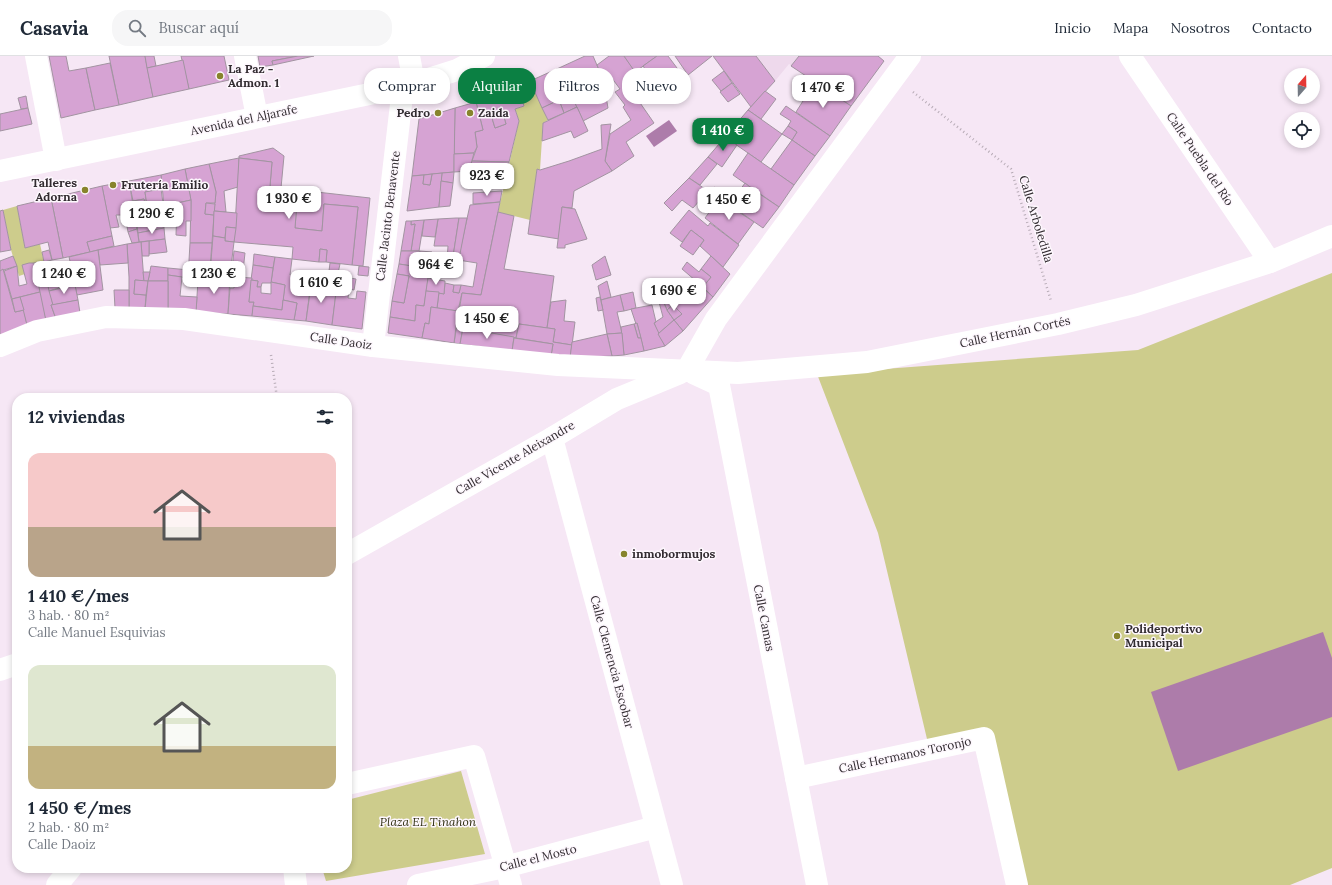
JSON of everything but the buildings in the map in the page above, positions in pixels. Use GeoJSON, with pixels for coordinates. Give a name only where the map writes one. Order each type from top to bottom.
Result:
{"type":"FeatureCollection","features":[{"type":"Feature","properties":{"kind":"street"},"geometry":{"type":"LineString","coordinates":[[36,56],[56,160]]}},
{"type":"Feature","properties":{"kind":"street"},"geometry":{"type":"LineString","coordinates":[[245,56],[257,117]]}},
{"type":"Feature","properties":{"kind":"street","name":"Calle Jacinto Benavente"},"geometry":{"type":"LineString","coordinates":[[409,56],[409,68]]}},
{"type":"Feature","properties":{"kind":"street","name":"Avenida del Aljarafe"},"geometry":{"type":"LineString","coordinates":[[450,72],[484,56]]}},
{"type":"Feature","properties":{"kind":"street"},"geometry":{"type":"LineString","coordinates":[[687,370],[716,319],[895,79],[910,56]]}},
{"type":"Feature","properties":{"kind":"street","name":"Calle Puebla del Río"},"geometry":{"type":"LineString","coordinates":[[1130,56],[1270,262]]}},
{"type":"Feature","properties":{"kind":"street","name":"Avenida del Aljarafe"},"geometry":{"type":"LineString","coordinates":[[0,171],[364,94]]}},
{"type":"Feature","properties":{"kind":"street","name":"Calle Jacinto Benavente"},"geometry":{"type":"LineString","coordinates":[[373,346],[405,104]]}},
{"type":"Feature","properties":{"kind":"street","name":"Calle Hernán Cortés"},"geometry":{"type":"LineString","coordinates":[[687,370],[738,373],[867,362],[1058,324],[1136,305],[1270,262],[1332,236]]}},
{"type":"Feature","properties":{"kind":"street","name":"Calle Daoiz"},"geometry":{"type":"LineString","coordinates":[[0,346],[37,331],[106,317],[184,319],[373,346],[558,365],[687,370]]}},
{"type":"Feature","properties":{"kind":"street","name":"Calle Vicente Aleixandre"},"geometry":{"type":"LineString","coordinates":[[352,551],[552,438],[617,399],[687,370]]}},
{"type":"Feature","properties":{"kind":"street","name":"Calle Camas"},"geometry":{"type":"LineString","coordinates":[[687,370],[719,385],[817,885]]}},
{"type":"Feature","properties":{"kind":"street","name":"Calle Clemencia Escobar"},"geometry":{"type":"LineString","coordinates":[[552,438],[672,885]]}},
{"type":"Feature","properties":{"kind":"street"},"geometry":{"type":"LineString","coordinates":[[0,670],[12,666]]}},
{"type":"Feature","properties":{"kind":"street","name":"Calle Hermanos Toronjo"},"geometry":{"type":"LineString","coordinates":[[796,778],[984,738],[1017,885]]}},
{"type":"Feature","properties":{"kind":"street"},"geometry":{"type":"LineString","coordinates":[[352,783],[474,756],[508,876]]}},
{"type":"Feature","properties":{"kind":"street","name":"Calle el Mosto"},"geometry":{"type":"LineString","coordinates":[[418,885],[508,876],[656,827]]}},
{"type":"Feature","properties":{"kind":"street"},"geometry":{"type":"LineString","coordinates":[[57,885],[67,873]]}},
{"type":"Feature","properties":{"kind":"street"},"geometry":{"type":"LineString","coordinates":[[295,873],[296,885]]}},
{"type":"Feature","properties":{"kind":"path","name":"Calle Arboledilla"},"geometry":{"type":"LineString","coordinates":[[895,79],[1011,169],[1058,324]]}},
{"type":"Feature","properties":{"kind":"path"},"geometry":{"type":"LineString","coordinates":[[267,330],[276,393]]}},
{"type":"Feature","properties":{"kind":"shaded area"},"geometry":{"type":"Polygon","coordinates":[[[756,56],[878,56],[884,61],[851,106],[789,64],[775,81],[756,56]]]}},
{"type":"Feature","properties":{"kind":"shaded area"},"geometry":{"type":"Polygon","coordinates":[[[669,120],[677,131],[654,147],[646,136],[669,120]]]}},
{"type":"Feature","properties":{"kind":"shaded area"},"geometry":{"type":"Polygon","coordinates":[[[1323,632],[1332,658],[1332,717],[1178,771],[1151,692],[1323,632]]]}},
{"type":"Feature","properties":{"kind":"green space"},"geometry":{"type":"Polygon","coordinates":[[[536,94],[548,120],[543,123],[540,170],[537,169],[530,220],[498,212],[519,121],[515,109],[524,106],[523,104],[536,104],[536,94]]]}},
{"type":"Feature","properties":{"kind":"green space"},"geometry":{"type":"Polygon","coordinates":[[[17,206],[25,248],[40,244],[44,262],[22,265],[25,274],[19,276],[11,250],[3,210],[17,206]]]}},
{"type":"Feature","properties":{"kind":"green space","name":"Polideportivo Municipal"},"geometry":{"type":"Polygon","coordinates":[[[1332,273],[1332,868],[1290,885],[1007,885],[977,750],[927,739],[878,533],[817,374],[1138,350],[1332,273]]]}},
{"type":"Feature","properties":{"kind":"green space","name":"Plaza EL Tinahon"},"geometry":{"type":"Polygon","coordinates":[[[461,771],[485,854],[326,881],[324,873],[352,873],[352,799],[461,771]]]}},
{"type":"Feature","properties":{"kind":"place","name":"La Paz - Admon. 1"},"geometry":{"type":"Point","coordinates":[220,76]}},
{"type":"Feature","properties":{"kind":"place","name":"Pedro"},"geometry":{"type":"Point","coordinates":[438,113]}},
{"type":"Feature","properties":{"kind":"place","name":"Zaida"},"geometry":{"type":"Point","coordinates":[470,113]}},
{"type":"Feature","properties":{"kind":"place","name":"Frutería Emilio"},"geometry":{"type":"Point","coordinates":[113,185]}},
{"type":"Feature","properties":{"kind":"place","name":"Talleres Adorna"},"geometry":{"type":"Point","coordinates":[85,190]}},
{"type":"Feature","properties":{"kind":"place","name":"inmobormujos"},"geometry":{"type":"Point","coordinates":[624,554]}},
{"type":"Feature","properties":{"kind":"place","name":"Polideportivo Municipal"},"geometry":{"type":"Point","coordinates":[1117,636]}}]}
